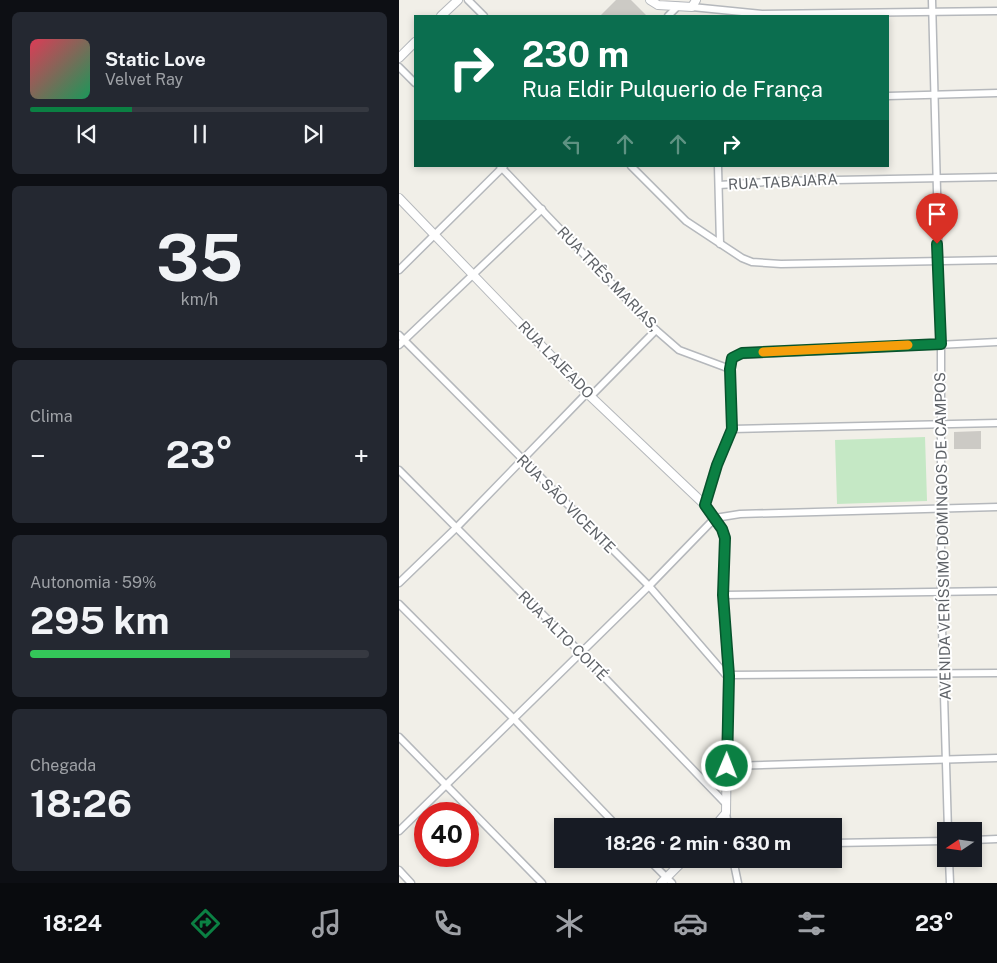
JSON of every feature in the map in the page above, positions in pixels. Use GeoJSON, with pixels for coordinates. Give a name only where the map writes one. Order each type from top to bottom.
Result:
{"type":"FeatureCollection","features":[{"type":"Feature","properties":{"kind":"street"},"geometry":{"type":"LineString","coordinates":[[442,15],[458,0]]}},
{"type":"Feature","properties":{"kind":"street"},"geometry":{"type":"LineString","coordinates":[[468,0],[482,15]]}},
{"type":"Feature","properties":{"kind":"street"},"geometry":{"type":"LineString","coordinates":[[650,0],[658,5],[694,4],[715,13],[997,11]]}},
{"type":"Feature","properties":{"kind":"street","name":"AVENIDA VERÍSSIMO DOMINGOS DE CAMPOS"},"geometry":{"type":"LineString","coordinates":[[932,0],[935,178],[941,344],[941,593],[948,822]]}},
{"type":"Feature","properties":{"kind":"street"},"geometry":{"type":"LineString","coordinates":[[669,15],[675,4]]}},
{"type":"Feature","properties":{"kind":"street"},"geometry":{"type":"LineString","coordinates":[[399,58],[414,43]]}},
{"type":"Feature","properties":{"kind":"street"},"geometry":{"type":"LineString","coordinates":[[399,67],[414,82]]}},
{"type":"Feature","properties":{"kind":"street"},"geometry":{"type":"LineString","coordinates":[[889,96],[997,93]]}},
{"type":"Feature","properties":{"kind":"street"},"geometry":{"type":"LineString","coordinates":[[399,270],[502,167]]}},
{"type":"Feature","properties":{"kind":"street","name":"RUA TRÊS MARIAS,"},"geometry":{"type":"LineString","coordinates":[[502,167],[656,330],[679,350],[730,369]]}},
{"type":"Feature","properties":{"kind":"street"},"geometry":{"type":"LineString","coordinates":[[632,167],[686,221],[720,244],[752,262],[781,264],[997,260]]}},
{"type":"Feature","properties":{"kind":"street"},"geometry":{"type":"LineString","coordinates":[[718,167],[720,244]]}},
{"type":"Feature","properties":{"kind":"street","name":"RUA TABAJARA"},"geometry":{"type":"LineString","coordinates":[[719,185],[782,181],[997,176]]}},
{"type":"Feature","properties":{"kind":"street","name":"RUA LAJEADO"},"geometry":{"type":"LineString","coordinates":[[399,198],[589,394],[705,505],[722,529],[725,538],[723,595],[729,676],[726,813]]}},
{"type":"Feature","properties":{"kind":"street"},"geometry":{"type":"LineString","coordinates":[[401,340],[542,209]]}},
{"type":"Feature","properties":{"kind":"street"},"geometry":{"type":"LineString","coordinates":[[399,583],[656,330]]}},
{"type":"Feature","properties":{"kind":"street","name":"RUA SÃO VICENTE"},"geometry":{"type":"LineString","coordinates":[[401,340],[649,586],[729,676]]}},
{"type":"Feature","properties":{"kind":"street"},"geometry":{"type":"LineString","coordinates":[[705,505],[717,465],[732,429],[730,369],[732,358],[742,353],[997,342]]}},
{"type":"Feature","properties":{"kind":"street"},"geometry":{"type":"LineString","coordinates":[[732,429],[997,423]]}},
{"type":"Feature","properties":{"kind":"street","name":"RUA ALTO COITÉ"},"geometry":{"type":"LineString","coordinates":[[399,470],[581,653],[726,804]]}},
{"type":"Feature","properties":{"kind":"street"},"geometry":{"type":"LineString","coordinates":[[399,831],[649,586],[715,518],[740,514],[997,507]]}},
{"type":"Feature","properties":{"kind":"street"},"geometry":{"type":"LineString","coordinates":[[723,595],[997,591]]}},
{"type":"Feature","properties":{"kind":"street"},"geometry":{"type":"LineString","coordinates":[[399,604],[609,818]]}},
{"type":"Feature","properties":{"kind":"street"},"geometry":{"type":"LineString","coordinates":[[729,676],[997,673]]}},
{"type":"Feature","properties":{"kind":"street"},"geometry":{"type":"LineString","coordinates":[[399,737],[542,883]]}},
{"type":"Feature","properties":{"kind":"street"},"geometry":{"type":"LineString","coordinates":[[727,766],[997,758]]}},
{"type":"Feature","properties":{"kind":"street"},"geometry":{"type":"LineString","coordinates":[[722,818],[726,813]]}},
{"type":"Feature","properties":{"kind":"street"},"geometry":{"type":"LineString","coordinates":[[726,813],[727,818]]}},
{"type":"Feature","properties":{"kind":"street"},"geometry":{"type":"LineString","coordinates":[[982,840],[997,840]]}},
{"type":"Feature","properties":{"kind":"street"},"geometry":{"type":"LineString","coordinates":[[842,844],[937,841]]}},
{"type":"Feature","properties":{"kind":"street"},"geometry":{"type":"LineString","coordinates":[[656,868],[667,881],[678,868]]}},
{"type":"Feature","properties":{"kind":"street"},"geometry":{"type":"LineString","coordinates":[[735,868],[738,883]]}},
{"type":"Feature","properties":{"kind":"street"},"geometry":{"type":"LineString","coordinates":[[949,868],[950,883]]}},
{"type":"Feature","properties":{"kind":"street"},"geometry":{"type":"LineString","coordinates":[[399,870],[411,883]]}},
{"type":"Feature","properties":{"kind":"green space"},"geometry":{"type":"Polygon","coordinates":[[[925,437],[927,501],[837,504],[835,440],[925,437]]]}},
{"type":"Feature","properties":{"kind":"building"},"geometry":{"type":"Polygon","coordinates":[[[616,0],[631,0],[646,15],[601,15],[616,0]]]}},
{"type":"Feature","properties":{"kind":"building"},"geometry":{"type":"Polygon","coordinates":[[[981,431],[981,449],[954,449],[954,432],[981,431]]]}},
{"type":"Feature","properties":{"kind":"slow traffic"},"geometry":{"type":"LineString","coordinates":[[763,352],[908,345]]}},
{"type":"Feature","properties":{"kind":"route"},"geometry":{"type":"LineString","coordinates":[[727,766],[729,676],[723,595],[725,538],[722,529],[705,505],[717,465],[732,429],[730,369],[732,358],[742,353],[941,344],[937,244]]}}]}
